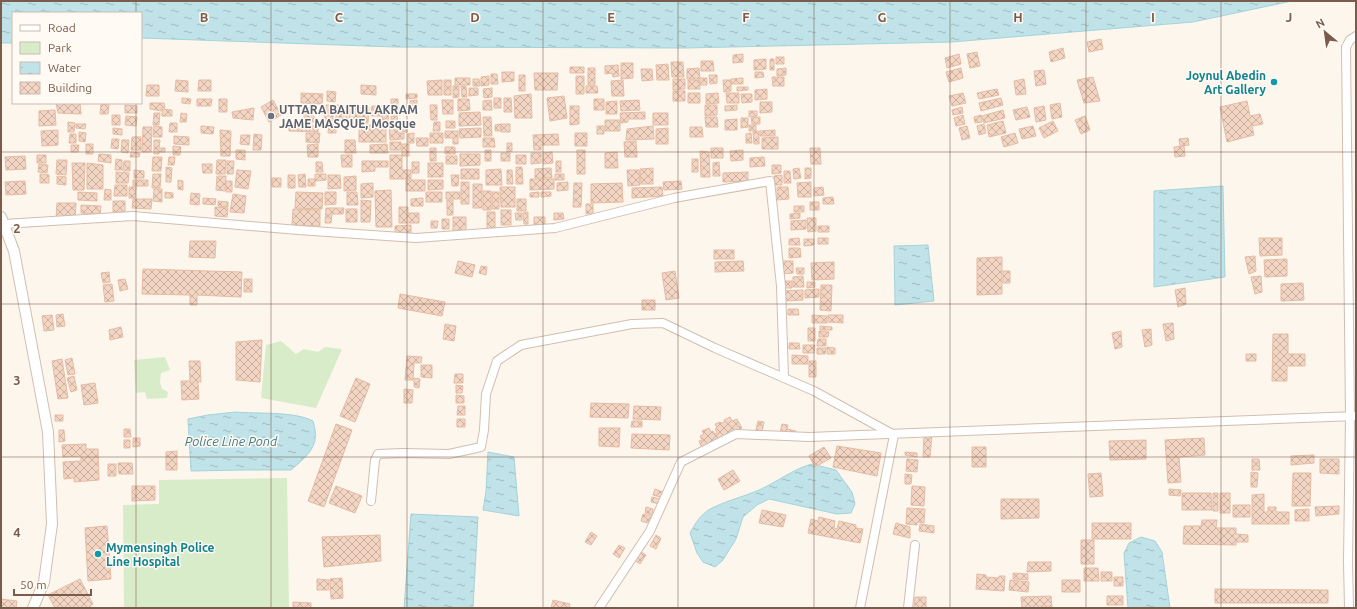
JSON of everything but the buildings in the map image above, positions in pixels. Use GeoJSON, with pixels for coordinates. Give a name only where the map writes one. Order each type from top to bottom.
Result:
{"type":"FeatureCollection","features":[{"type":"Feature","properties":{"kind":"street"},"geometry":{"type":"LineString","coordinates":[[1349,608],[1348,562],[1353,417],[1352,274],[1346,47],[1350,40],[1356,36]]}},
{"type":"Feature","properties":{"kind":"street"},"geometry":{"type":"LineString","coordinates":[[33,608],[44,582],[52,524],[48,432],[14,251],[2,220],[133,216],[416,238],[555,228],[674,198],[770,181],[781,286],[784,378]]}},
{"type":"Feature","properties":{"kind":"street"},"geometry":{"type":"LineString","coordinates":[[372,501],[376,460],[378,454],[449,454],[481,447],[484,430],[486,394],[497,361],[521,345],[632,324],[663,323],[715,348],[814,391],[894,435]]}},
{"type":"Feature","properties":{"kind":"street"},"geometry":{"type":"LineString","coordinates":[[599,608],[650,531],[681,462],[736,434],[809,437],[894,435],[1353,417]]}},
{"type":"Feature","properties":{"kind":"street"},"geometry":{"type":"LineString","coordinates":[[860,608],[894,435]]}},
{"type":"Feature","properties":{"kind":"street"},"geometry":{"type":"LineString","coordinates":[[908,608],[915,545]]}},
{"type":"Feature","properties":{"kind":"green space"},"geometry":{"type":"Polygon","coordinates":[[[281,341],[296,354],[304,349],[318,352],[325,347],[342,349],[316,408],[261,398],[266,345],[281,341]]]}},
{"type":"Feature","properties":{"kind":"green space"},"geometry":{"type":"Polygon","coordinates":[[[165,357],[170,370],[161,373],[160,382],[162,389],[168,392],[167,398],[147,399],[145,392],[136,393],[134,360],[165,357]]]}},
{"type":"Feature","properties":{"kind":"green space"},"geometry":{"type":"Polygon","coordinates":[[[287,478],[289,608],[124,608],[123,505],[159,504],[159,480],[287,478]]]}},
{"type":"Feature","properties":{"kind":"water"},"geometry":{"type":"Polygon","coordinates":[[[1,1],[1292,1],[1193,22],[952,42],[686,48],[395,47],[142,38],[142,12],[12,12],[12,43],[1,43],[1,1]]]}},
{"type":"Feature","properties":{"kind":"water"},"geometry":{"type":"Polygon","coordinates":[[[1223,186],[1225,277],[1154,287],[1154,191],[1223,186]]]}},
{"type":"Feature","properties":{"kind":"water"},"geometry":{"type":"Polygon","coordinates":[[[928,245],[934,301],[895,305],[894,246],[928,245]]]}},
{"type":"Feature","properties":{"kind":"water","name":"Police Line Pond"},"geometry":{"type":"Polygon","coordinates":[[[235,412],[286,414],[313,421],[315,430],[314,444],[303,460],[291,470],[191,471],[188,419],[235,412]]]}},
{"type":"Feature","properties":{"kind":"water"},"geometry":{"type":"Polygon","coordinates":[[[488,452],[514,457],[519,516],[483,510],[486,491],[488,452]]]}},
{"type":"Feature","properties":{"kind":"water"},"geometry":{"type":"Polygon","coordinates":[[[812,464],[836,470],[852,492],[855,504],[851,513],[837,514],[769,499],[757,505],[743,517],[736,539],[723,560],[715,567],[703,562],[697,553],[690,533],[703,514],[716,506],[766,487],[798,469],[812,464]]]}},
{"type":"Feature","properties":{"kind":"water"},"geometry":{"type":"Polygon","coordinates":[[[411,514],[478,517],[473,608],[404,608],[411,514]]]}},
{"type":"Feature","properties":{"kind":"water"},"geometry":{"type":"Polygon","coordinates":[[[1141,537],[1155,541],[1162,552],[1170,608],[1128,608],[1124,553],[1129,543],[1141,537]]]}},
{"type":"Feature","properties":{"kind":"place","name":"Joynul Abedin Art Gallery"},"geometry":{"type":"Point","coordinates":[1274,82]}},
{"type":"Feature","properties":{"kind":"place","name":"UTTARA BAITUL AKRAM JAME MASQUE, Mosque"},"geometry":{"type":"Point","coordinates":[271,116]}},
{"type":"Feature","properties":{"kind":"place","name":"Mymensingh Police Line Hospital"},"geometry":{"type":"Point","coordinates":[98,554]}}]}
